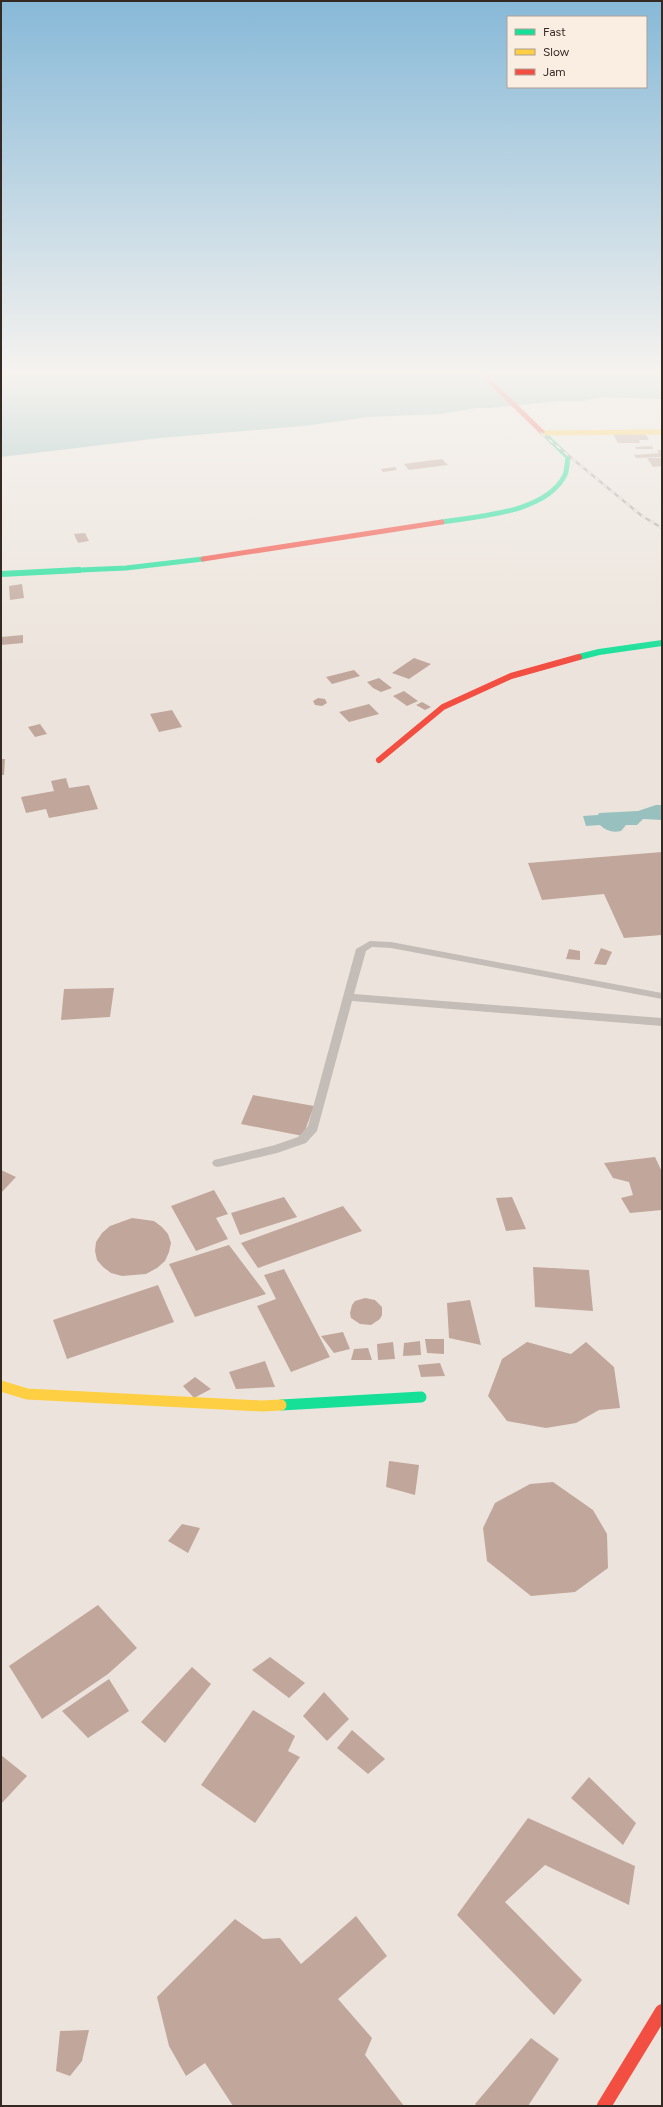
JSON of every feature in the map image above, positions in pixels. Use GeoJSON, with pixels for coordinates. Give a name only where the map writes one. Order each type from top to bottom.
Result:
{"type":"FeatureCollection","features":[{"type":"Feature","properties":{"kind":"main road"},"geometry":{"type":"LineString","coordinates":[[1,574],[107,570],[199,561],[498,513],[542,499],[554,492],[566,475],[567,469]]}},
{"type":"Feature","properties":{"kind":"main road"},"geometry":{"type":"LineString","coordinates":[[380,760],[442,707],[479,689],[511,676],[599,652],[662,643]]}},
{"type":"Feature","properties":{"kind":"main road"},"geometry":{"type":"LineString","coordinates":[[1,1386],[27,1394],[262,1406],[421,1397]]}},
{"type":"Feature","properties":{"kind":"main road"},"geometry":{"type":"LineString","coordinates":[[604,2106],[662,2011]]}},
{"type":"Feature","properties":{"kind":"lane"},"geometry":{"type":"LineString","coordinates":[[218,1162],[277,1149],[302,1140],[313,1128],[361,949],[370,944],[391,945],[662,996]]}},
{"type":"Feature","properties":{"kind":"lane"},"geometry":{"type":"LineString","coordinates":[[349,997],[662,1022]]}},
{"type":"Feature","properties":{"kind":"water"},"geometry":{"type":"Polygon","coordinates":[[[656,805],[662,805],[662,820],[643,819],[637,825],[626,825],[621,831],[618,832],[612,832],[600,825],[586,826],[583,816],[598,815],[599,813],[638,811],[656,805]]]}},
{"type":"Feature","properties":{"kind":"building"},"geometry":{"type":"Polygon","coordinates":[[[381,469],[397,470],[383,472],[381,469]]]}},
{"type":"Feature","properties":{"kind":"building"},"geometry":{"type":"Polygon","coordinates":[[[85,533],[89,541],[78,543],[74,534],[85,533]]]}},
{"type":"Feature","properties":{"kind":"building"},"geometry":{"type":"Polygon","coordinates":[[[22,584],[24,598],[10,600],[9,586],[22,584]]]}},
{"type":"Feature","properties":{"kind":"building"},"geometry":{"type":"Polygon","coordinates":[[[23,635],[23,643],[1,645],[1,637],[23,635]]]}},
{"type":"Feature","properties":{"kind":"building"},"geometry":{"type":"Polygon","coordinates":[[[414,658],[431,664],[409,679],[392,673],[414,658]]]}},
{"type":"Feature","properties":{"kind":"building"},"geometry":{"type":"Polygon","coordinates":[[[354,670],[360,676],[332,684],[326,677],[354,670]]]}},
{"type":"Feature","properties":{"kind":"building"},"geometry":{"type":"Polygon","coordinates":[[[379,678],[392,688],[381,692],[373,688],[367,682],[379,678]]]}},
{"type":"Feature","properties":{"kind":"building"},"geometry":{"type":"Polygon","coordinates":[[[404,691],[418,701],[407,706],[393,696],[404,691]]]}},
{"type":"Feature","properties":{"kind":"building"},"geometry":{"type":"Polygon","coordinates":[[[318,698],[325,699],[327,703],[322,706],[315,705],[313,701],[318,698]]]}},
{"type":"Feature","properties":{"kind":"building"},"geometry":{"type":"Polygon","coordinates":[[[422,702],[431,707],[425,710],[416,705],[422,702]]]}},
{"type":"Feature","properties":{"kind":"building"},"geometry":{"type":"Polygon","coordinates":[[[369,704],[379,714],[349,722],[339,712],[369,704]]]}},
{"type":"Feature","properties":{"kind":"building"},"geometry":{"type":"Polygon","coordinates":[[[172,710],[182,727],[159,732],[150,714],[172,710]]]}},
{"type":"Feature","properties":{"kind":"building"},"geometry":{"type":"Polygon","coordinates":[[[40,724],[47,734],[35,737],[28,727],[40,724]]]}},
{"type":"Feature","properties":{"kind":"building"},"geometry":{"type":"Polygon","coordinates":[[[1,759],[5,759],[4,775],[1,775],[1,759]]]}},
{"type":"Feature","properties":{"kind":"building"},"geometry":{"type":"Polygon","coordinates":[[[66,778],[69,788],[89,785],[98,809],[49,818],[46,809],[26,813],[21,797],[54,791],[51,781],[66,778]]]}},
{"type":"Feature","properties":{"kind":"building"},"geometry":{"type":"Polygon","coordinates":[[[662,852],[662,935],[624,938],[604,894],[542,900],[528,863],[662,852]]]}},
{"type":"Feature","properties":{"kind":"building"},"geometry":{"type":"Polygon","coordinates":[[[601,948],[612,952],[606,965],[594,964],[601,948]]]}},
{"type":"Feature","properties":{"kind":"building"},"geometry":{"type":"Polygon","coordinates":[[[569,949],[580,951],[580,960],[566,959],[569,949]]]}},
{"type":"Feature","properties":{"kind":"building"},"geometry":{"type":"Polygon","coordinates":[[[114,988],[110,1017],[61,1020],[64,989],[114,988]]]}},
{"type":"Feature","properties":{"kind":"building"},"geometry":{"type":"Polygon","coordinates":[[[253,1095],[314,1106],[303,1136],[241,1124],[253,1095]]]}},
{"type":"Feature","properties":{"kind":"building"},"geometry":{"type":"Polygon","coordinates":[[[655,1157],[662,1172],[662,1210],[630,1213],[621,1198],[633,1195],[629,1182],[613,1178],[604,1163],[655,1157]]]}},
{"type":"Feature","properties":{"kind":"building"},"geometry":{"type":"Polygon","coordinates":[[[1,1170],[16,1177],[1,1193],[1,1170]]]}},
{"type":"Feature","properties":{"kind":"building"},"geometry":{"type":"Polygon","coordinates":[[[214,1190],[228,1214],[216,1218],[228,1239],[196,1251],[171,1206],[214,1190]]]}},
{"type":"Feature","properties":{"kind":"building"},"geometry":{"type":"Polygon","coordinates":[[[284,1197],[297,1217],[240,1235],[231,1213],[284,1197]]]}},
{"type":"Feature","properties":{"kind":"building"},"geometry":{"type":"Polygon","coordinates":[[[512,1197],[526,1229],[506,1231],[496,1198],[512,1197]]]}},
{"type":"Feature","properties":{"kind":"building"},"geometry":{"type":"Polygon","coordinates":[[[343,1206],[362,1231],[258,1268],[241,1243],[343,1206]]]}},
{"type":"Feature","properties":{"kind":"building"},"geometry":{"type":"Polygon","coordinates":[[[132,1218],[154,1221],[162,1227],[168,1234],[171,1243],[169,1252],[165,1261],[157,1268],[146,1274],[122,1276],[111,1273],[97,1260],[95,1251],[96,1242],[102,1233],[110,1226],[132,1218]]]}},
{"type":"Feature","properties":{"kind":"building"},"geometry":{"type":"Polygon","coordinates":[[[229,1245],[266,1294],[195,1317],[169,1264],[229,1245]]]}},
{"type":"Feature","properties":{"kind":"building"},"geometry":{"type":"Polygon","coordinates":[[[533,1267],[589,1270],[593,1311],[535,1307],[533,1267]]]}},
{"type":"Feature","properties":{"kind":"building"},"geometry":{"type":"Polygon","coordinates":[[[284,1269],[330,1357],[291,1372],[257,1306],[276,1299],[264,1275],[284,1269]]]}},
{"type":"Feature","properties":{"kind":"building"},"geometry":{"type":"Polygon","coordinates":[[[158,1285],[174,1322],[67,1359],[53,1320],[158,1285]]]}},
{"type":"Feature","properties":{"kind":"building"},"geometry":{"type":"Polygon","coordinates":[[[365,1298],[375,1300],[382,1307],[382,1315],[380,1319],[371,1325],[360,1324],[351,1318],[350,1313],[352,1305],[355,1301],[365,1298]]]}},
{"type":"Feature","properties":{"kind":"building"},"geometry":{"type":"Polygon","coordinates":[[[470,1300],[481,1345],[449,1338],[447,1303],[470,1300]]]}},
{"type":"Feature","properties":{"kind":"building"},"geometry":{"type":"Polygon","coordinates":[[[343,1332],[350,1349],[334,1353],[321,1336],[343,1332]]]}},
{"type":"Feature","properties":{"kind":"building"},"geometry":{"type":"Polygon","coordinates":[[[425,1339],[444,1339],[444,1354],[427,1353],[425,1339]]]}},
{"type":"Feature","properties":{"kind":"building"},"geometry":{"type":"Polygon","coordinates":[[[420,1341],[421,1355],[403,1356],[404,1343],[420,1341]]]}},
{"type":"Feature","properties":{"kind":"building"},"geometry":{"type":"Polygon","coordinates":[[[393,1342],[395,1359],[378,1360],[377,1344],[393,1342]]]}},
{"type":"Feature","properties":{"kind":"building"},"geometry":{"type":"Polygon","coordinates":[[[527,1342],[571,1354],[586,1342],[614,1367],[620,1408],[599,1410],[576,1423],[546,1428],[507,1421],[488,1396],[502,1359],[527,1342]]]}},
{"type":"Feature","properties":{"kind":"building"},"geometry":{"type":"Polygon","coordinates":[[[368,1348],[372,1360],[351,1360],[354,1349],[368,1348]]]}},
{"type":"Feature","properties":{"kind":"building"},"geometry":{"type":"Polygon","coordinates":[[[265,1361],[275,1387],[236,1389],[229,1372],[265,1361]]]}},
{"type":"Feature","properties":{"kind":"building"},"geometry":{"type":"Polygon","coordinates":[[[440,1363],[445,1376],[421,1377],[418,1365],[440,1363]]]}},
{"type":"Feature","properties":{"kind":"building"},"geometry":{"type":"Polygon","coordinates":[[[195,1377],[211,1389],[194,1398],[183,1386],[195,1377]]]}},
{"type":"Feature","properties":{"kind":"building"},"geometry":{"type":"Polygon","coordinates":[[[389,1461],[419,1465],[415,1495],[386,1487],[389,1461]]]}},
{"type":"Feature","properties":{"kind":"building"},"geometry":{"type":"Polygon","coordinates":[[[553,1482],[593,1510],[607,1534],[608,1568],[575,1592],[531,1596],[487,1561],[483,1528],[495,1503],[530,1484],[553,1482]]]}},
{"type":"Feature","properties":{"kind":"building"},"geometry":{"type":"Polygon","coordinates":[[[182,1524],[200,1528],[188,1553],[168,1541],[182,1524]]]}},
{"type":"Feature","properties":{"kind":"building"},"geometry":{"type":"Polygon","coordinates":[[[98,1605],[137,1648],[108,1674],[42,1719],[9,1666],[98,1605]]]}},
{"type":"Feature","properties":{"kind":"building"},"geometry":{"type":"Polygon","coordinates":[[[270,1657],[305,1683],[289,1698],[252,1670],[270,1657]]]}},
{"type":"Feature","properties":{"kind":"building"},"geometry":{"type":"Polygon","coordinates":[[[192,1667],[211,1684],[165,1743],[141,1722],[192,1667]]]}},
{"type":"Feature","properties":{"kind":"building"},"geometry":{"type":"Polygon","coordinates":[[[109,1679],[129,1711],[88,1738],[62,1711],[109,1679]]]}},
{"type":"Feature","properties":{"kind":"building"},"geometry":{"type":"Polygon","coordinates":[[[324,1692],[349,1719],[327,1741],[303,1716],[324,1692]]]}},
{"type":"Feature","properties":{"kind":"building"},"geometry":{"type":"Polygon","coordinates":[[[253,1710],[295,1736],[288,1751],[300,1757],[255,1823],[201,1785],[253,1710]]]}},
{"type":"Feature","properties":{"kind":"building"},"geometry":{"type":"Polygon","coordinates":[[[352,1730],[385,1759],[368,1774],[337,1748],[352,1730]]]}},
{"type":"Feature","properties":{"kind":"building"},"geometry":{"type":"Polygon","coordinates":[[[1,1755],[27,1776],[1,1804],[1,1755]]]}},
{"type":"Feature","properties":{"kind":"building"},"geometry":{"type":"Polygon","coordinates":[[[589,1777],[636,1823],[623,1845],[571,1798],[589,1777]]]}},
{"type":"Feature","properties":{"kind":"building"},"geometry":{"type":"Polygon","coordinates":[[[528,1818],[635,1866],[629,1905],[545,1865],[505,1902],[582,1980],[554,2015],[457,1915],[528,1818]]]}},
{"type":"Feature","properties":{"kind":"building"},"geometry":{"type":"Polygon","coordinates":[[[356,1916],[387,1956],[338,1999],[372,2038],[365,2055],[404,2106],[233,2106],[205,2063],[186,2076],[169,2046],[157,1997],[235,1919],[263,1939],[280,1938],[301,1964],[356,1916]]]}},
{"type":"Feature","properties":{"kind":"building"},"geometry":{"type":"Polygon","coordinates":[[[89,2030],[82,2061],[70,2076],[56,2071],[60,2031],[89,2030]]]}},
{"type":"Feature","properties":{"kind":"building"},"geometry":{"type":"Polygon","coordinates":[[[531,2038],[559,2059],[528,2106],[477,2106],[475,2104],[531,2038]]]}},
{"type":"Feature","properties":{"kind":"railway"},"geometry":{"type":"LineString","coordinates":[[585,469],[642,516],[662,528]]}},
{"type":"Feature","properties":{"kind":"traffic: fast"},"geometry":{"type":"LineString","coordinates":[[442,522],[492,514],[528,505],[544,497],[557,487],[567,469]]}},
{"type":"Feature","properties":{"kind":"traffic: fast"},"geometry":{"type":"LineString","coordinates":[[1,574],[126,568],[203,559]]}},
{"type":"Feature","properties":{"kind":"traffic: fast"},"geometry":{"type":"LineString","coordinates":[[579,657],[599,652],[662,643]]}},
{"type":"Feature","properties":{"kind":"traffic: fast"},"geometry":{"type":"LineString","coordinates":[[281,1405],[421,1397]]}},
{"type":"Feature","properties":{"kind":"traffic: slow"},"geometry":{"type":"LineString","coordinates":[[1,1386],[27,1394],[262,1406],[281,1405]]}},
{"type":"Feature","properties":{"kind":"traffic: jam"},"geometry":{"type":"LineString","coordinates":[[203,559],[442,522]]}},
{"type":"Feature","properties":{"kind":"traffic: jam"},"geometry":{"type":"LineString","coordinates":[[379,760],[443,707],[511,676],[579,657]]}},
{"type":"Feature","properties":{"kind":"traffic: jam"},"geometry":{"type":"LineString","coordinates":[[604,2106],[662,2011]]}}]}
